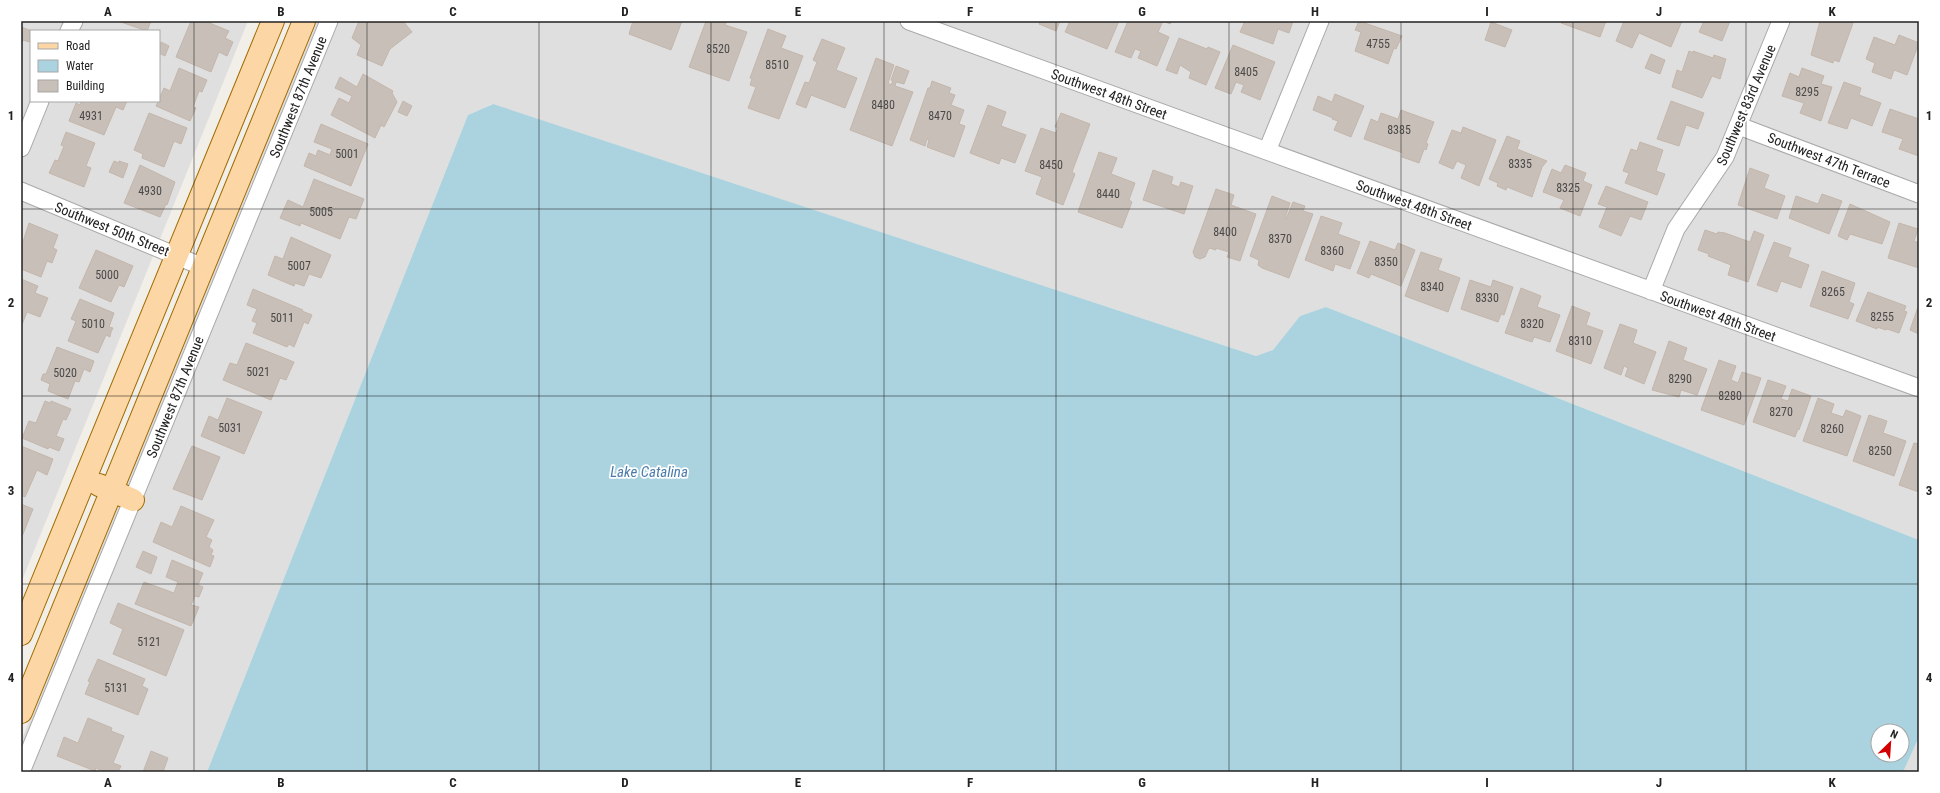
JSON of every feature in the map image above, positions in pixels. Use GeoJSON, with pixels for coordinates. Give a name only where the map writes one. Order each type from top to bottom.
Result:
{"type":"FeatureCollection","features":[{"type":"Feature","properties":{"kind":"main road"},"geometry":{"type":"LineString","coordinates":[[21,634],[273,21]]}},
{"type":"Feature","properties":{"kind":"main road","name":"Southwest 87th Avenue"},"geometry":{"type":"LineString","coordinates":[[23,701],[112,491],[304,21]]}},
{"type":"Feature","properties":{"kind":"main road"},"geometry":{"type":"LineString","coordinates":[[85,479],[133,500]]}},
{"type":"Feature","properties":{"kind":"street"},"geometry":{"type":"LineString","coordinates":[[70,30],[74,21]]}},
{"type":"Feature","properties":{"kind":"street","name":"Southwest 87th Avenue"},"geometry":{"type":"LineString","coordinates":[[21,772],[328,21]]}},
{"type":"Feature","properties":{"kind":"street","name":"Southwest 48th Street"},"geometry":{"type":"LineString","coordinates":[[909,21],[1919,388]]}},
{"type":"Feature","properties":{"kind":"street"},"geometry":{"type":"LineString","coordinates":[[1268,152],[1320,21]]}},
{"type":"Feature","properties":{"kind":"street","name":"Southwest 83rd Avenue"},"geometry":{"type":"LineString","coordinates":[[1651,291],[1676,229],[1718,170],[1739,126],[1781,21]]}},
{"type":"Feature","properties":{"kind":"street"},"geometry":{"type":"LineString","coordinates":[[21,148],[40,102]]}},
{"type":"Feature","properties":{"kind":"street","name":"Southwest 47th Terrace"},"geometry":{"type":"LineString","coordinates":[[1739,126],[1919,194]]}},
{"type":"Feature","properties":{"kind":"street","name":"Southwest 50th Street"},"geometry":{"type":"LineString","coordinates":[[21,191],[203,267]]}},
{"type":"Feature","properties":{"kind":"shaded area"},"geometry":{"type":"Polygon","coordinates":[[[21,21],[248,21],[21,583],[21,21]]]}},
{"type":"Feature","properties":{"kind":"shaded area"},"geometry":{"type":"Polygon","coordinates":[[[316,21],[1919,21],[1919,540],[1326,307],[1300,316],[1273,350],[1256,356],[492,104],[468,115],[207,772],[21,772],[21,741],[316,21]]]}},
{"type":"Feature","properties":{"kind":"shaded area"},"geometry":{"type":"Polygon","coordinates":[[[1919,737],[1919,772],[1903,772],[1907,763],[1910,763],[1910,757],[1919,737]]]}},
{"type":"Feature","properties":{"kind":"water","name":"Lake Catalina"},"geometry":{"type":"Polygon","coordinates":[[[493,104],[1256,356],[1273,350],[1300,316],[1326,307],[1919,540],[1919,737],[1910,757],[1910,723],[1870,723],[1870,763],[1907,763],[1903,772],[207,772],[468,115],[493,104]]]}},
{"type":"Feature","properties":{"kind":"building"},"geometry":{"type":"Polygon","coordinates":[[[118,21],[151,21],[147,30],[118,21]]]}},
{"type":"Feature","properties":{"kind":"building"},"geometry":{"type":"Polygon","coordinates":[[[191,21],[205,21],[229,31],[225,38],[233,42],[227,56],[219,52],[211,72],[176,57],[191,21]]]}},
{"type":"Feature","properties":{"kind":"building"},"geometry":{"type":"Polygon","coordinates":[[[359,21],[403,21],[412,32],[390,49],[382,66],[357,55],[361,45],[352,38],[359,21]]]}},
{"type":"Feature","properties":{"kind":"building"},"geometry":{"type":"Polygon","coordinates":[[[633,21],[682,21],[671,50],[629,34],[633,21]]]}},
{"type":"Feature","properties":{"kind":"building"},"geometry":{"type":"Polygon","coordinates":[[[706,21],[727,21],[725,25],[747,32],[729,81],[689,67],[706,21]]]}},
{"type":"Feature","properties":{"kind":"building"},"geometry":{"type":"Polygon","coordinates":[[[1040,21],[1060,21],[1056,31],[1039,24],[1040,21]]]}},
{"type":"Feature","properties":{"kind":"building"},"geometry":{"type":"Polygon","coordinates":[[[1070,21],[1119,21],[1107,49],[1065,32],[1070,21]]]}},
{"type":"Feature","properties":{"kind":"building"},"geometry":{"type":"Polygon","coordinates":[[[1128,21],[1163,21],[1158,32],[1169,37],[1157,66],[1138,58],[1141,51],[1135,49],[1131,58],[1115,52],[1128,21]]]}},
{"type":"Feature","properties":{"kind":"building"},"geometry":{"type":"Polygon","coordinates":[[[1163,21],[1172,21],[1170,24],[1163,21]]]}},
{"type":"Feature","properties":{"kind":"building"},"geometry":{"type":"Polygon","coordinates":[[[1245,21],[1293,21],[1289,33],[1278,29],[1273,44],[1240,32],[1245,21]]]}},
{"type":"Feature","properties":{"kind":"building"},"geometry":{"type":"Polygon","coordinates":[[[1359,21],[1402,36],[1396,49],[1394,48],[1388,64],[1355,51],[1361,32],[1355,30],[1359,21]]]}},
{"type":"Feature","properties":{"kind":"building"},"geometry":{"type":"Polygon","coordinates":[[[1562,21],[1606,21],[1600,37],[1561,23],[1562,21]]]}},
{"type":"Feature","properties":{"kind":"building"},"geometry":{"type":"Polygon","coordinates":[[[1624,21],[1682,21],[1671,47],[1639,33],[1632,48],[1616,41],[1624,21]]]}},
{"type":"Feature","properties":{"kind":"building"},"geometry":{"type":"Polygon","coordinates":[[[1704,21],[1730,21],[1722,41],[1699,32],[1704,21]]]}},
{"type":"Feature","properties":{"kind":"building"},"geometry":{"type":"Polygon","coordinates":[[[1820,21],[1847,21],[1853,23],[1839,62],[1834,60],[1833,63],[1811,55],[1820,21]]]}},
{"type":"Feature","properties":{"kind":"building"},"geometry":{"type":"Polygon","coordinates":[[[1491,22],[1512,30],[1505,47],[1485,40],[1491,22]]]}},
{"type":"Feature","properties":{"kind":"building"},"geometry":{"type":"Polygon","coordinates":[[[21,27],[30,30],[30,38],[29,42],[23,40],[21,44],[21,27]]]}},
{"type":"Feature","properties":{"kind":"building"},"geometry":{"type":"Polygon","coordinates":[[[768,29],[786,36],[781,48],[803,56],[779,119],[748,108],[756,87],[750,85],[752,79],[750,78],[768,29]]]}},
{"type":"Feature","properties":{"kind":"building"},"geometry":{"type":"Polygon","coordinates":[[[1899,35],[1919,43],[1907,75],[1894,70],[1891,79],[1872,72],[1875,63],[1866,59],[1874,37],[1895,45],[1899,35]]]}},
{"type":"Feature","properties":{"kind":"building"},"geometry":{"type":"Polygon","coordinates":[[[1179,38],[1207,49],[1208,47],[1220,52],[1206,85],[1189,78],[1191,72],[1180,65],[1177,74],[1166,70],[1179,38]]]}},
{"type":"Feature","properties":{"kind":"building"},"geometry":{"type":"Polygon","coordinates":[[[822,39],[845,48],[836,70],[857,78],[845,108],[811,95],[806,108],[796,104],[805,82],[809,83],[817,62],[813,60],[822,39]]]}},
{"type":"Feature","properties":{"kind":"building"},"geometry":{"type":"Polygon","coordinates":[[[161,42],[169,46],[165,56],[160,54],[161,42]]]}},
{"type":"Feature","properties":{"kind":"building"},"geometry":{"type":"Polygon","coordinates":[[[1233,45],[1275,62],[1260,100],[1241,92],[1244,85],[1236,82],[1231,94],[1215,88],[1233,45]]]}},
{"type":"Feature","properties":{"kind":"building"},"geometry":{"type":"Polygon","coordinates":[[[1689,51],[1713,58],[1714,55],[1726,59],[1720,79],[1712,76],[1702,98],[1672,87],[1677,70],[1682,72],[1689,51]]]}},
{"type":"Feature","properties":{"kind":"building"},"geometry":{"type":"Polygon","coordinates":[[[1651,54],[1665,60],[1660,74],[1645,68],[1651,54]]]}},
{"type":"Feature","properties":{"kind":"building"},"geometry":{"type":"Polygon","coordinates":[[[876,58],[894,65],[888,83],[891,85],[893,81],[891,80],[896,66],[909,71],[904,84],[896,82],[895,86],[913,92],[892,146],[850,130],[876,58]]]}},
{"type":"Feature","properties":{"kind":"building"},"geometry":{"type":"Polygon","coordinates":[[[179,68],[207,80],[202,92],[199,91],[193,107],[196,108],[190,121],[156,106],[158,102],[160,102],[160,97],[164,88],[170,91],[179,68]]]}},
{"type":"Feature","properties":{"kind":"building"},"geometry":{"type":"Polygon","coordinates":[[[1802,68],[1824,76],[1821,84],[1832,87],[1821,121],[1800,113],[1804,103],[1782,96],[1790,73],[1799,77],[1802,68]]]}},
{"type":"Feature","properties":{"kind":"building"},"geometry":{"type":"Polygon","coordinates":[[[363,74],[393,91],[392,93],[397,102],[384,127],[381,125],[375,138],[331,115],[339,98],[349,103],[352,96],[335,88],[340,77],[357,87],[363,74]]]}},
{"type":"Feature","properties":{"kind":"building"},"geometry":{"type":"Polygon","coordinates":[[[932,81],[951,88],[949,93],[955,95],[951,105],[964,110],[959,124],[965,126],[954,157],[927,147],[929,140],[927,139],[925,146],[910,140],[928,88],[930,88],[932,81]]]}},
{"type":"Feature","properties":{"kind":"building"},"geometry":{"type":"Polygon","coordinates":[[[1844,82],[1861,88],[1859,95],[1881,103],[1872,126],[1851,118],[1847,129],[1828,123],[1844,82]]]}},
{"type":"Feature","properties":{"kind":"building"},"geometry":{"type":"Polygon","coordinates":[[[1335,94],[1364,106],[1351,137],[1334,130],[1338,121],[1313,110],[1318,96],[1332,102],[1335,94]]]}},
{"type":"Feature","properties":{"kind":"building"},"geometry":{"type":"Polygon","coordinates":[[[403,101],[412,106],[407,116],[398,112],[403,101]]]}},
{"type":"Feature","properties":{"kind":"building"},"geometry":{"type":"Polygon","coordinates":[[[1671,101],[1704,113],[1698,129],[1686,125],[1679,146],[1657,139],[1671,101]]]}},
{"type":"Feature","properties":{"kind":"building"},"geometry":{"type":"Polygon","coordinates":[[[81,102],[127,102],[123,110],[116,107],[104,135],[69,121],[76,103],[80,105],[81,102]]]}},
{"type":"Feature","properties":{"kind":"building"},"geometry":{"type":"Polygon","coordinates":[[[988,105],[1006,112],[1001,126],[1026,135],[1015,163],[1001,158],[999,164],[970,153],[988,105]]]}},
{"type":"Feature","properties":{"kind":"building"},"geometry":{"type":"Polygon","coordinates":[[[1890,109],[1919,119],[1919,156],[1899,149],[1903,139],[1882,132],[1890,109]]]}},
{"type":"Feature","properties":{"kind":"building"},"geometry":{"type":"Polygon","coordinates":[[[1401,110],[1434,122],[1426,143],[1428,144],[1426,150],[1424,149],[1419,163],[1402,157],[1403,153],[1364,139],[1371,119],[1378,122],[1381,113],[1398,119],[1401,110]]]}},
{"type":"Feature","properties":{"kind":"building"},"geometry":{"type":"Polygon","coordinates":[[[149,113],[187,128],[181,144],[174,141],[164,167],[142,158],[143,154],[134,150],[149,113]]]}},
{"type":"Feature","properties":{"kind":"building"},"geometry":{"type":"Polygon","coordinates":[[[1061,113],[1090,124],[1072,172],[1075,174],[1063,205],[1036,194],[1042,177],[1025,171],[1041,128],[1056,133],[1058,127],[1055,127],[1061,113]]]}},
{"type":"Feature","properties":{"kind":"building"},"geometry":{"type":"Polygon","coordinates":[[[321,124],[368,144],[351,186],[304,166],[309,153],[316,156],[318,150],[330,155],[332,149],[314,142],[321,124]]]}},
{"type":"Feature","properties":{"kind":"building"},"geometry":{"type":"Polygon","coordinates":[[[1463,127],[1496,140],[1479,186],[1461,178],[1466,165],[1457,161],[1453,169],[1439,163],[1452,130],[1461,133],[1463,127]]]}},
{"type":"Feature","properties":{"kind":"building"},"geometry":{"type":"Polygon","coordinates":[[[66,132],[95,143],[86,166],[91,168],[84,187],[49,173],[55,160],[58,161],[64,146],[61,145],[66,132]]]}},
{"type":"Feature","properties":{"kind":"building"},"geometry":{"type":"Polygon","coordinates":[[[1507,136],[1520,141],[1517,149],[1547,161],[1542,167],[1532,197],[1507,187],[1506,190],[1497,186],[1498,183],[1489,179],[1507,136]]]}},
{"type":"Feature","properties":{"kind":"building"},"geometry":{"type":"Polygon","coordinates":[[[1640,142],[1663,150],[1656,171],[1665,174],[1657,195],[1625,183],[1629,173],[1623,171],[1631,149],[1637,151],[1640,142]]]}},
{"type":"Feature","properties":{"kind":"building"},"geometry":{"type":"Polygon","coordinates":[[[1099,152],[1117,158],[1111,174],[1135,183],[1129,200],[1132,202],[1122,228],[1078,212],[1099,152]]]}},
{"type":"Feature","properties":{"kind":"building"},"geometry":{"type":"Polygon","coordinates":[[[114,161],[128,164],[123,178],[109,172],[114,161]]]}},
{"type":"Feature","properties":{"kind":"building"},"geometry":{"type":"Polygon","coordinates":[[[140,165],[175,182],[167,205],[166,204],[160,217],[124,203],[140,165]]]}},
{"type":"Feature","properties":{"kind":"building"},"geometry":{"type":"Polygon","coordinates":[[[1565,165],[1586,173],[1583,181],[1592,185],[1580,216],[1560,208],[1564,200],[1543,192],[1552,169],[1561,173],[1565,165]]]}},
{"type":"Feature","properties":{"kind":"building"},"geometry":{"type":"Polygon","coordinates":[[[1750,168],[1769,175],[1764,188],[1785,196],[1777,219],[1738,205],[1750,168]]]}},
{"type":"Feature","properties":{"kind":"building"},"geometry":{"type":"Polygon","coordinates":[[[1153,170],[1173,177],[1171,184],[1179,187],[1181,182],[1193,186],[1184,214],[1143,200],[1153,170]]]}},
{"type":"Feature","properties":{"kind":"building"},"geometry":{"type":"Polygon","coordinates":[[[314,179],[364,199],[356,219],[349,217],[340,239],[301,223],[300,226],[280,218],[288,200],[303,207],[314,179]]]}},
{"type":"Feature","properties":{"kind":"building"},"geometry":{"type":"Polygon","coordinates":[[[1606,186],[1648,202],[1641,220],[1630,216],[1621,236],[1599,227],[1607,207],[1598,204],[1606,186]]]}},
{"type":"Feature","properties":{"kind":"building"},"geometry":{"type":"Polygon","coordinates":[[[1216,189],[1234,195],[1231,205],[1256,214],[1240,261],[1227,257],[1229,252],[1216,248],[1216,250],[1209,248],[1205,257],[1200,259],[1195,257],[1193,252],[1216,189]]]}},
{"type":"Feature","properties":{"kind":"building"},"geometry":{"type":"Polygon","coordinates":[[[1822,194],[1842,201],[1829,234],[1789,218],[1796,196],[1818,204],[1822,194]]]}},
{"type":"Feature","properties":{"kind":"building"},"geometry":{"type":"Polygon","coordinates":[[[1272,196],[1290,203],[1285,218],[1286,219],[1293,202],[1305,206],[1303,211],[1313,214],[1289,278],[1262,268],[1258,265],[1259,260],[1250,256],[1272,196]]]}},
{"type":"Feature","properties":{"kind":"building"},"geometry":{"type":"Polygon","coordinates":[[[1850,204],[1890,222],[1882,244],[1850,234],[1847,240],[1838,236],[1850,204]]]}},
{"type":"Feature","properties":{"kind":"building"},"geometry":{"type":"Polygon","coordinates":[[[1321,216],[1342,223],[1338,234],[1360,242],[1350,269],[1335,264],[1333,271],[1305,260],[1321,216]]]}},
{"type":"Feature","properties":{"kind":"building"},"geometry":{"type":"Polygon","coordinates":[[[29,223],[58,235],[53,248],[57,250],[52,263],[47,261],[41,277],[21,269],[21,248],[29,223]]]}},
{"type":"Feature","properties":{"kind":"building"},"geometry":{"type":"Polygon","coordinates":[[[1899,223],[1918,229],[1914,241],[1919,243],[1919,268],[1888,258],[1899,223]]]}},
{"type":"Feature","properties":{"kind":"building"},"geometry":{"type":"Polygon","coordinates":[[[1705,230],[1717,234],[1718,232],[1725,233],[1750,242],[1754,231],[1764,235],[1748,282],[1728,275],[1731,265],[1708,256],[1709,254],[1698,250],[1705,230]]]}},
{"type":"Feature","properties":{"kind":"building"},"geometry":{"type":"Polygon","coordinates":[[[291,237],[331,255],[321,278],[309,274],[304,286],[295,283],[294,286],[268,275],[275,256],[283,259],[291,237]]]}},
{"type":"Feature","properties":{"kind":"building"},"geometry":{"type":"Polygon","coordinates":[[[1370,241],[1395,250],[1398,243],[1415,250],[1401,286],[1371,274],[1369,278],[1357,273],[1370,241]]]}},
{"type":"Feature","properties":{"kind":"building"},"geometry":{"type":"Polygon","coordinates":[[[1774,242],[1791,248],[1788,257],[1809,265],[1801,288],[1781,281],[1777,292],[1757,285],[1774,242]]]}},
{"type":"Feature","properties":{"kind":"building"},"geometry":{"type":"Polygon","coordinates":[[[96,250],[133,266],[124,287],[119,285],[111,302],[79,288],[96,250]]]}},
{"type":"Feature","properties":{"kind":"building"},"geometry":{"type":"Polygon","coordinates":[[[1421,252],[1442,259],[1438,270],[1460,278],[1448,312],[1405,296],[1421,252]]]}},
{"type":"Feature","properties":{"kind":"building"},"geometry":{"type":"Polygon","coordinates":[[[1822,271],[1855,283],[1849,302],[1854,304],[1848,319],[1810,306],[1822,271]]]}},
{"type":"Feature","properties":{"kind":"building"},"geometry":{"type":"Polygon","coordinates":[[[21,279],[38,286],[35,293],[48,298],[40,317],[27,312],[21,327],[21,279]]]}},
{"type":"Feature","properties":{"kind":"building"},"geometry":{"type":"Polygon","coordinates":[[[1470,280],[1491,287],[1493,280],[1513,287],[1504,315],[1501,314],[1498,322],[1461,309],[1470,280]]]}},
{"type":"Feature","properties":{"kind":"building"},"geometry":{"type":"Polygon","coordinates":[[[1521,288],[1541,296],[1537,307],[1560,315],[1550,342],[1534,337],[1532,342],[1505,333],[1521,288]]]}},
{"type":"Feature","properties":{"kind":"building"},"geometry":{"type":"Polygon","coordinates":[[[253,289],[312,315],[308,324],[304,322],[294,347],[289,344],[287,347],[253,333],[257,323],[252,321],[257,309],[247,305],[253,289]]]}},
{"type":"Feature","properties":{"kind":"building"},"geometry":{"type":"Polygon","coordinates":[[[1868,292],[1906,306],[1904,311],[1907,312],[1899,333],[1877,327],[1877,329],[1856,321],[1868,292]]]}},
{"type":"Feature","properties":{"kind":"building"},"geometry":{"type":"Polygon","coordinates":[[[80,299],[114,313],[109,327],[113,328],[110,337],[106,335],[98,353],[68,341],[76,321],[71,319],[80,299]]]}},
{"type":"Feature","properties":{"kind":"building"},"geometry":{"type":"Polygon","coordinates":[[[1572,306],[1590,313],[1586,325],[1603,331],[1591,364],[1556,351],[1572,306]]]}},
{"type":"Feature","properties":{"kind":"building"},"geometry":{"type":"Polygon","coordinates":[[[1919,307],[1919,334],[1910,330],[1919,307]]]}},
{"type":"Feature","properties":{"kind":"building"},"geometry":{"type":"Polygon","coordinates":[[[1620,324],[1637,330],[1633,343],[1656,352],[1644,384],[1625,376],[1628,368],[1624,366],[1621,375],[1604,368],[1620,324]]]}},
{"type":"Feature","properties":{"kind":"building"},"geometry":{"type":"Polygon","coordinates":[[[1669,341],[1687,348],[1683,360],[1707,369],[1697,395],[1681,390],[1679,397],[1652,390],[1669,341]]]}},
{"type":"Feature","properties":{"kind":"building"},"geometry":{"type":"Polygon","coordinates":[[[246,343],[294,362],[286,380],[280,378],[271,400],[223,380],[230,363],[237,365],[246,343]]]}},
{"type":"Feature","properties":{"kind":"building"},"geometry":{"type":"Polygon","coordinates":[[[57,347],[94,361],[90,372],[84,369],[79,382],[75,381],[68,399],[48,391],[50,384],[41,380],[43,374],[46,374],[57,347]]]}},
{"type":"Feature","properties":{"kind":"building"},"geometry":{"type":"Polygon","coordinates":[[[1719,360],[1736,366],[1731,380],[1738,383],[1742,372],[1761,378],[1744,425],[1701,410],[1719,360]]]}},
{"type":"Feature","properties":{"kind":"building"},"geometry":{"type":"Polygon","coordinates":[[[1768,380],[1786,386],[1781,399],[1788,401],[1792,389],[1811,396],[1795,437],[1753,422],[1768,380]]]}},
{"type":"Feature","properties":{"kind":"building"},"geometry":{"type":"Polygon","coordinates":[[[227,398],[262,412],[244,454],[201,436],[209,416],[218,420],[227,398]]]}},
{"type":"Feature","properties":{"kind":"building"},"geometry":{"type":"Polygon","coordinates":[[[1818,398],[1834,404],[1831,413],[1843,417],[1846,410],[1861,416],[1847,456],[1803,441],[1818,398]]]}},
{"type":"Feature","properties":{"kind":"building"},"geometry":{"type":"Polygon","coordinates":[[[45,401],[50,403],[51,401],[71,409],[66,420],[63,419],[56,436],[64,439],[59,451],[49,447],[48,449],[22,438],[29,421],[36,423],[45,401]]]}},
{"type":"Feature","properties":{"kind":"building"},"geometry":{"type":"Polygon","coordinates":[[[1869,415],[1887,421],[1883,433],[1906,441],[1894,476],[1853,461],[1869,415]]]}},
{"type":"Feature","properties":{"kind":"building"},"geometry":{"type":"Polygon","coordinates":[[[1914,443],[1919,444],[1919,492],[1899,485],[1914,443]]]}},
{"type":"Feature","properties":{"kind":"building"},"geometry":{"type":"Polygon","coordinates":[[[21,446],[53,459],[47,475],[37,470],[25,497],[21,495],[21,446]]]}},
{"type":"Feature","properties":{"kind":"building"},"geometry":{"type":"Polygon","coordinates":[[[192,446],[220,457],[202,500],[173,489],[192,446]]]}},
{"type":"Feature","properties":{"kind":"building"},"geometry":{"type":"Polygon","coordinates":[[[21,504],[33,509],[21,539],[21,504]]]}},
{"type":"Feature","properties":{"kind":"building"},"geometry":{"type":"Polygon","coordinates":[[[181,506],[214,520],[206,537],[212,540],[209,547],[213,550],[211,555],[214,556],[210,567],[153,542],[161,522],[172,527],[181,506]]]}},
{"type":"Feature","properties":{"kind":"building"},"geometry":{"type":"Polygon","coordinates":[[[143,551],[157,557],[151,574],[136,567],[143,551]]]}},
{"type":"Feature","properties":{"kind":"building"},"geometry":{"type":"Polygon","coordinates":[[[172,560],[203,573],[198,585],[203,587],[199,597],[195,596],[191,605],[199,607],[191,626],[135,604],[144,582],[174,593],[178,582],[166,577],[172,560]]]}},
{"type":"Feature","properties":{"kind":"building"},"geometry":{"type":"Polygon","coordinates":[[[118,603],[184,630],[166,676],[113,654],[123,629],[110,623],[118,603]]]}},
{"type":"Feature","properties":{"kind":"building"},"geometry":{"type":"Polygon","coordinates":[[[98,659],[145,679],[142,686],[148,689],[138,715],[85,694],[90,682],[88,681],[98,659]]]}},
{"type":"Feature","properties":{"kind":"building"},"geometry":{"type":"Polygon","coordinates":[[[88,718],[112,728],[111,731],[124,736],[113,763],[121,766],[118,772],[105,772],[96,768],[95,771],[57,756],[64,737],[78,743],[88,718]]]}},
{"type":"Feature","properties":{"kind":"building"},"geometry":{"type":"Polygon","coordinates":[[[151,751],[168,758],[163,772],[143,772],[151,751]]]}}]}
